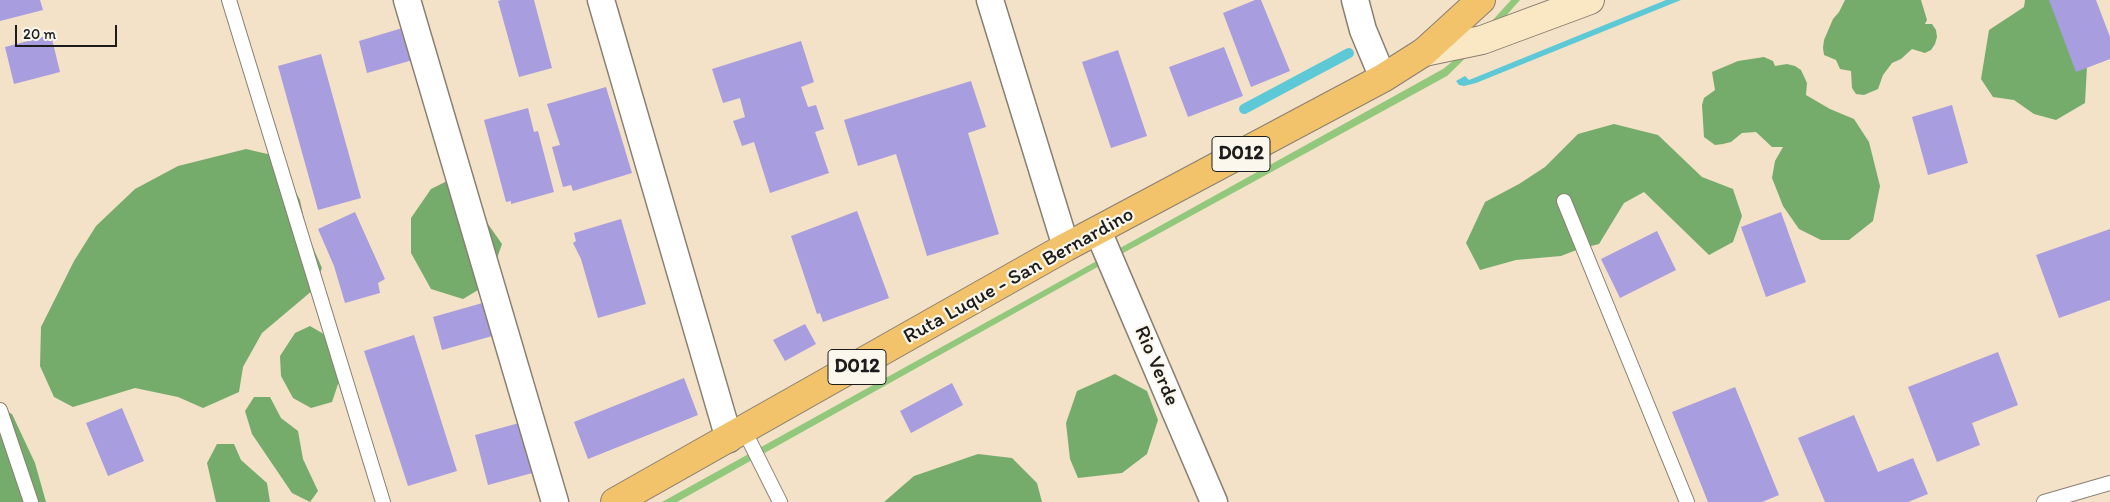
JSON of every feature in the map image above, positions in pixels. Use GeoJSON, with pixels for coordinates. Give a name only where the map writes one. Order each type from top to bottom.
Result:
{"type":"FeatureCollection","features":[{"type":"Feature","properties":{"kind":"main road","name":"D012"},"geometry":{"type":"LineString","coordinates":[[1424,52],[1481,0]]}},
{"type":"Feature","properties":{"kind":"main road"},"geometry":{"type":"LineString","coordinates":[[1424,52],[1482,40],[1590,0]]}},
{"type":"Feature","properties":{"kind":"main road","name":"Ruta Luque - San Bernardino"},"geometry":{"type":"LineString","coordinates":[[615,502],[1066,247],[1383,78],[1424,52]]}},
{"type":"Feature","properties":{"kind":"street"},"geometry":{"type":"LineString","coordinates":[[407,0],[555,502]]}},
{"type":"Feature","properties":{"kind":"street"},"geometry":{"type":"LineString","coordinates":[[601,0],[737,434]]}},
{"type":"Feature","properties":{"kind":"street"},"geometry":{"type":"LineString","coordinates":[[990,0],[1066,247]]}},
{"type":"Feature","properties":{"kind":"street"},"geometry":{"type":"LineString","coordinates":[[1355,0],[1363,30],[1383,78]]}},
{"type":"Feature","properties":{"kind":"street","name":"Rio Verde"},"geometry":{"type":"LineString","coordinates":[[1098,231],[1214,502]]}},
{"type":"Feature","properties":{"kind":"lane"},"geometry":{"type":"LineString","coordinates":[[229,0],[382,502]]}},
{"type":"Feature","properties":{"kind":"lane"},"geometry":{"type":"LineString","coordinates":[[1564,201],[1687,502]]}},
{"type":"Feature","properties":{"kind":"lane"},"geometry":{"type":"LineString","coordinates":[[0,410],[31,502]]}},
{"type":"Feature","properties":{"kind":"lane"},"geometry":{"type":"LineString","coordinates":[[737,434],[780,502]]}},
{"type":"Feature","properties":{"kind":"lane"},"geometry":{"type":"LineString","coordinates":[[2044,502],[2110,484]]}},
{"type":"Feature","properties":{"kind":"green space"},"geometry":{"type":"Polygon","coordinates":[[[1511,0],[1520,0],[1489,35],[1447,76],[1083,275],[677,502],[662,502],[1443,69],[1463,53],[1511,0]]]}},
{"type":"Feature","properties":{"kind":"green space"},"geometry":{"type":"Polygon","coordinates":[[[1845,0],[1921,0],[1927,20],[1925,24],[1932,24],[1936,30],[1935,44],[1931,50],[1925,53],[1912,49],[1901,59],[1892,63],[1883,75],[1878,89],[1864,95],[1856,94],[1852,88],[1851,71],[1840,69],[1836,60],[1824,55],[1823,48],[1824,40],[1833,19],[1845,0]]]}},
{"type":"Feature","properties":{"kind":"green space"},"geometry":{"type":"Polygon","coordinates":[[[2025,0],[2054,0],[2087,66],[2085,103],[2056,120],[2034,114],[2014,100],[1993,97],[1981,79],[1989,30],[2024,7],[2025,0]]]}},
{"type":"Feature","properties":{"kind":"green space"},"geometry":{"type":"Polygon","coordinates":[[[1764,57],[1773,61],[1775,66],[1787,64],[1801,70],[1807,83],[1806,95],[1830,109],[1854,119],[1869,142],[1880,186],[1873,221],[1849,240],[1821,240],[1799,229],[1783,206],[1772,178],[1775,161],[1783,147],[1772,147],[1756,132],[1742,133],[1731,142],[1715,145],[1704,137],[1702,105],[1704,98],[1715,90],[1712,72],[1738,61],[1764,57]]]}},
{"type":"Feature","properties":{"kind":"green space"},"geometry":{"type":"Polygon","coordinates":[[[1614,124],[1658,135],[1702,177],[1733,189],[1742,216],[1733,242],[1709,255],[1644,192],[1624,203],[1599,244],[1561,256],[1516,260],[1480,270],[1466,243],[1485,202],[1519,184],[1545,167],[1578,134],[1614,124]]]}},
{"type":"Feature","properties":{"kind":"green space"},"geometry":{"type":"Polygon","coordinates":[[[246,149],[276,156],[300,200],[307,234],[322,268],[313,290],[262,333],[243,367],[239,392],[203,408],[178,397],[135,388],[73,407],[54,397],[40,366],[41,327],[74,261],[96,226],[135,189],[178,166],[246,149]]]}},
{"type":"Feature","properties":{"kind":"green space"},"geometry":{"type":"Polygon","coordinates":[[[455,177],[502,244],[488,284],[463,299],[431,289],[411,253],[411,218],[431,189],[455,177]]]}},
{"type":"Feature","properties":{"kind":"green space"},"geometry":{"type":"Polygon","coordinates":[[[310,326],[322,333],[335,346],[339,381],[332,402],[311,408],[293,398],[281,376],[280,356],[295,333],[310,326]]]}},
{"type":"Feature","properties":{"kind":"green space"},"geometry":{"type":"Polygon","coordinates":[[[1115,374],[1147,391],[1158,420],[1147,454],[1122,473],[1078,478],[1070,459],[1066,423],[1077,391],[1115,374]]]}},
{"type":"Feature","properties":{"kind":"green space"},"geometry":{"type":"Polygon","coordinates":[[[254,397],[270,397],[281,418],[298,431],[303,459],[318,491],[310,502],[292,493],[252,434],[245,411],[254,397]]]}},
{"type":"Feature","properties":{"kind":"green space"},"geometry":{"type":"Polygon","coordinates":[[[0,408],[12,414],[35,463],[46,502],[0,502],[0,408]]]}},
{"type":"Feature","properties":{"kind":"green space"},"geometry":{"type":"Polygon","coordinates":[[[217,444],[234,444],[241,460],[267,483],[270,502],[216,502],[207,463],[217,444]]]}},
{"type":"Feature","properties":{"kind":"green space"},"geometry":{"type":"Polygon","coordinates":[[[978,454],[1012,458],[1037,483],[1042,502],[884,502],[914,476],[978,454]]]}},
{"type":"Feature","properties":{"kind":"water"},"geometry":{"type":"Polygon","coordinates":[[[1666,0],[1681,0],[1476,83],[1464,86],[1459,85],[1456,81],[1465,76],[1469,80],[1666,0]]]}},
{"type":"Feature","properties":{"kind":"building"},"geometry":{"type":"Polygon","coordinates":[[[0,0],[40,0],[43,10],[0,21],[0,0]]]}},
{"type":"Feature","properties":{"kind":"building"},"geometry":{"type":"Polygon","coordinates":[[[534,0],[552,68],[519,77],[498,1],[534,0]]]}},
{"type":"Feature","properties":{"kind":"building"},"geometry":{"type":"Polygon","coordinates":[[[1255,0],[1261,0],[1290,71],[1251,87],[1223,13],[1255,0]]]}},
{"type":"Feature","properties":{"kind":"building"},"geometry":{"type":"Polygon","coordinates":[[[2049,0],[2096,0],[2110,37],[2110,59],[2076,72],[2049,0]]]}},
{"type":"Feature","properties":{"kind":"building"},"geometry":{"type":"Polygon","coordinates":[[[409,26],[413,60],[367,73],[359,41],[409,26]]]}},
{"type":"Feature","properties":{"kind":"building"},"geometry":{"type":"Polygon","coordinates":[[[51,35],[60,72],[14,84],[5,47],[51,35]]]}},
{"type":"Feature","properties":{"kind":"building"},"geometry":{"type":"Polygon","coordinates":[[[801,41],[814,82],[801,87],[808,107],[816,105],[824,129],[815,132],[829,173],[770,193],[754,142],[742,146],[733,121],[745,117],[740,98],[723,103],[712,69],[801,41]]]}},
{"type":"Feature","properties":{"kind":"building"},"geometry":{"type":"Polygon","coordinates":[[[1224,47],[1243,96],[1188,117],[1169,67],[1224,47]]]}},
{"type":"Feature","properties":{"kind":"building"},"geometry":{"type":"Polygon","coordinates":[[[1118,50],[1147,136],[1111,148],[1082,62],[1118,50]]]}},
{"type":"Feature","properties":{"kind":"building"},"geometry":{"type":"Polygon","coordinates":[[[321,54],[361,198],[318,210],[278,66],[321,54]]]}},
{"type":"Feature","properties":{"kind":"building"},"geometry":{"type":"Polygon","coordinates":[[[971,81],[986,127],[968,133],[999,234],[927,256],[896,154],[858,166],[844,120],[971,81]]]}},
{"type":"Feature","properties":{"kind":"building"},"geometry":{"type":"Polygon","coordinates":[[[606,87],[632,173],[573,191],[571,185],[563,187],[552,147],[560,145],[547,104],[606,87]]]}},
{"type":"Feature","properties":{"kind":"building"},"geometry":{"type":"Polygon","coordinates":[[[1952,105],[1968,163],[1928,175],[1912,117],[1952,105]]]}},
{"type":"Feature","properties":{"kind":"building"},"geometry":{"type":"Polygon","coordinates":[[[528,108],[534,132],[538,131],[554,192],[511,204],[511,201],[506,202],[484,120],[528,108]]]}},
{"type":"Feature","properties":{"kind":"building"},"geometry":{"type":"Polygon","coordinates":[[[857,211],[889,298],[823,322],[820,313],[817,314],[791,236],[857,211]]]}},
{"type":"Feature","properties":{"kind":"building"},"geometry":{"type":"Polygon","coordinates":[[[355,212],[385,279],[378,283],[380,293],[345,303],[334,266],[318,229],[355,212]]]}},
{"type":"Feature","properties":{"kind":"building"},"geometry":{"type":"Polygon","coordinates":[[[1781,212],[1806,282],[1766,297],[1741,227],[1781,212]]]}},
{"type":"Feature","properties":{"kind":"building"},"geometry":{"type":"Polygon","coordinates":[[[621,219],[646,304],[598,318],[581,259],[573,243],[576,241],[574,233],[621,219]]]}},
{"type":"Feature","properties":{"kind":"building"},"geometry":{"type":"Polygon","coordinates":[[[2110,229],[2110,300],[2059,318],[2036,255],[2110,229]]]}},
{"type":"Feature","properties":{"kind":"building"},"geometry":{"type":"Polygon","coordinates":[[[1657,231],[1676,270],[1620,298],[1601,259],[1657,231]]]}},
{"type":"Feature","properties":{"kind":"building"},"geometry":{"type":"Polygon","coordinates":[[[486,302],[496,335],[442,350],[433,317],[486,302]]]}},
{"type":"Feature","properties":{"kind":"building"},"geometry":{"type":"Polygon","coordinates":[[[805,324],[816,344],[785,361],[773,340],[805,324]]]}},
{"type":"Feature","properties":{"kind":"building"},"geometry":{"type":"Polygon","coordinates":[[[414,335],[457,471],[408,486],[364,351],[414,335]]]}},
{"type":"Feature","properties":{"kind":"building"},"geometry":{"type":"Polygon","coordinates":[[[1998,352],[2018,405],[1972,423],[1980,445],[1937,462],[1908,387],[1998,352]]]}},
{"type":"Feature","properties":{"kind":"building"},"geometry":{"type":"Polygon","coordinates":[[[684,378],[698,415],[588,459],[574,422],[684,378]]]}},
{"type":"Feature","properties":{"kind":"building"},"geometry":{"type":"Polygon","coordinates":[[[952,383],[963,405],[911,433],[900,411],[952,383]]]}},
{"type":"Feature","properties":{"kind":"building"},"geometry":{"type":"Polygon","coordinates":[[[1735,387],[1779,495],[1762,502],[1708,502],[1672,412],[1735,387]]]}},
{"type":"Feature","properties":{"kind":"building"},"geometry":{"type":"Polygon","coordinates":[[[122,408],[144,461],[108,476],[86,423],[122,408]]]}},
{"type":"Feature","properties":{"kind":"building"},"geometry":{"type":"Polygon","coordinates":[[[1854,415],[1878,472],[1913,458],[1928,494],[1908,502],[1825,502],[1798,438],[1854,415]]]}},
{"type":"Feature","properties":{"kind":"building"},"geometry":{"type":"Polygon","coordinates":[[[523,422],[536,472],[488,485],[475,435],[523,422]]]}},
{"type":"Feature","properties":{"kind":"waterway"},"geometry":{"type":"LineString","coordinates":[[1244,109],[1349,53]]}}]}
